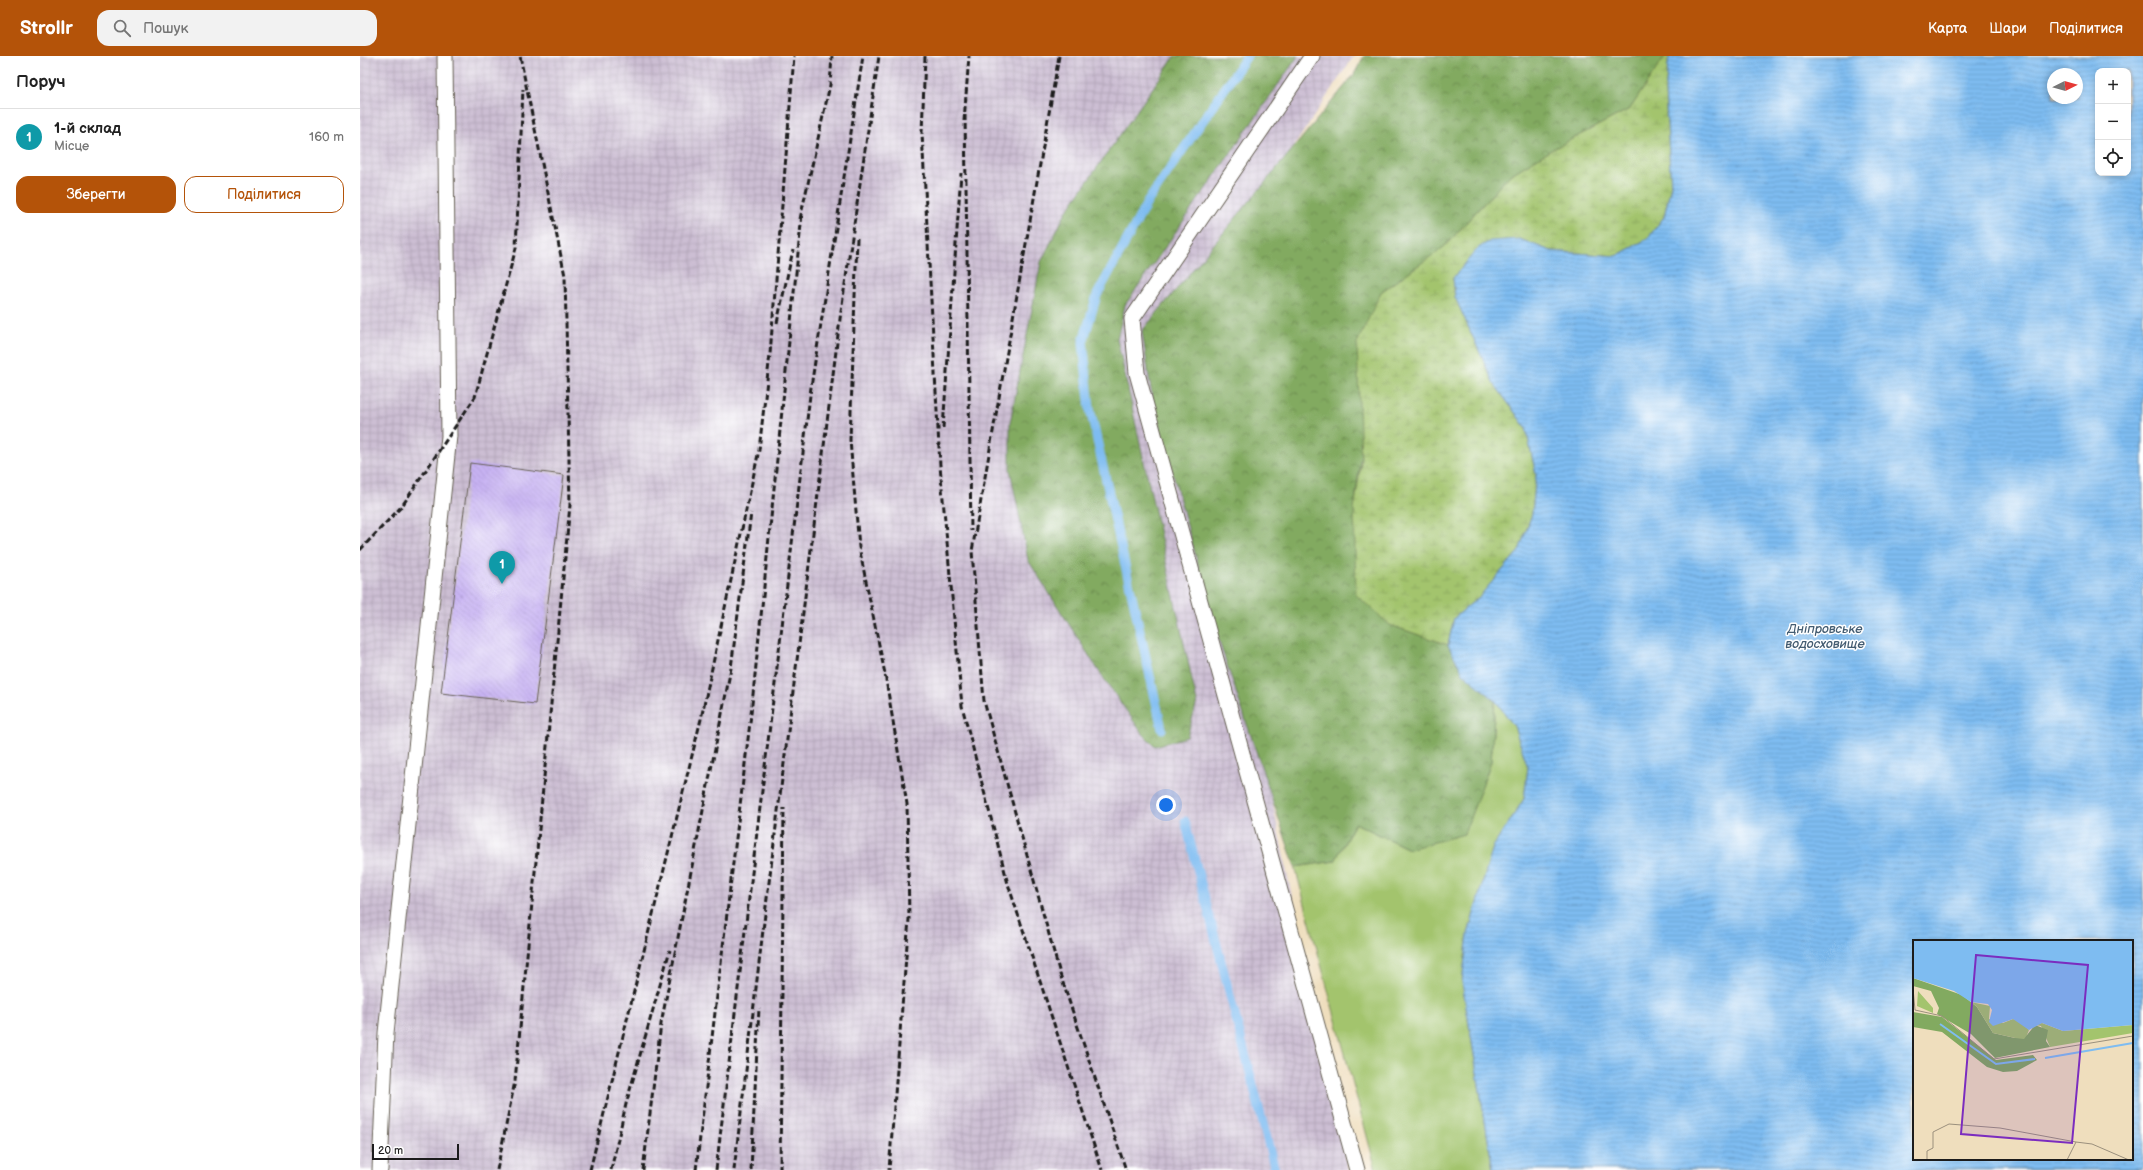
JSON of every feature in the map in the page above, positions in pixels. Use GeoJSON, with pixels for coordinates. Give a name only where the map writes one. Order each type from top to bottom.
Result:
{"type":"FeatureCollection","features":[{"type":"Feature","properties":{"kind":"lane"},"geometry":{"type":"LineString","coordinates":[[380,1170],[386,1033],[449,436],[445,56]]}},
{"type":"Feature","properties":{"kind":"lane"},"geometry":{"type":"LineString","coordinates":[[1312,56],[1132,319],[1137,373],[1357,1170]]}},
{"type":"Feature","properties":{"kind":"shaded area"},"geometry":{"type":"Polygon","coordinates":[[[360,56],[1354,56],[1177,321],[1177,337],[1348,1170],[360,1170],[360,56]]]}},
{"type":"Feature","properties":{"kind":"green space"},"geometry":{"type":"Polygon","coordinates":[[[1175,56],[1298,56],[1125,305],[1117,339],[1197,702],[1187,737],[1155,746],[1142,733],[1102,676],[1028,560],[1010,469],[1010,423],[1041,262],[1066,212],[1175,56]]]}},
{"type":"Feature","properties":{"kind":"green space"},"geometry":{"type":"Polygon","coordinates":[[[1364,56],[1665,56],[1630,109],[1553,149],[1510,175],[1444,247],[1381,292],[1354,510],[1390,625],[1448,645],[1463,673],[1495,700],[1491,762],[1464,834],[1409,849],[1355,823],[1335,861],[1295,867],[1220,644],[1153,402],[1142,331],[1353,76],[1364,56]]]}},
{"type":"Feature","properties":{"kind":"green space"},"geometry":{"type":"Polygon","coordinates":[[[1665,56],[1669,56],[1665,91],[1671,185],[1664,217],[1647,239],[1616,256],[1551,251],[1519,239],[1453,278],[1455,297],[1493,382],[1526,428],[1536,475],[1532,514],[1519,551],[1479,597],[1454,618],[1448,645],[1390,625],[1356,595],[1354,510],[1361,462],[1357,343],[1381,292],[1444,247],[1510,175],[1553,149],[1630,109],[1665,56]]]}},
{"type":"Feature","properties":{"kind":"green space"},"geometry":{"type":"Polygon","coordinates":[[[1495,700],[1514,726],[1528,767],[1524,799],[1493,847],[1468,934],[1462,982],[1493,1170],[1376,1170],[1295,867],[1335,861],[1355,823],[1409,849],[1491,762],[1495,700]]]}},
{"type":"Feature","properties":{"kind":"water","name":"Дніпровське водосховище"},"geometry":{"type":"Polygon","coordinates":[[[1669,56],[2143,56],[2143,1170],[1493,1170],[1462,982],[1468,934],[1493,847],[1524,799],[1528,767],[1514,726],[1495,700],[1463,673],[1448,645],[1454,618],[1479,597],[1519,551],[1532,514],[1536,475],[1526,428],[1493,382],[1455,297],[1453,278],[1478,248],[1490,241],[1519,239],[1551,251],[1616,256],[1647,239],[1664,217],[1671,185],[1665,91],[1669,56]]]}},
{"type":"Feature","properties":{"kind":"building"},"geometry":{"type":"Polygon","coordinates":[[[470,463],[564,475],[535,704],[441,693],[470,463]]]}},
{"type":"Feature","properties":{"kind":"waterway"},"geometry":{"type":"LineString","coordinates":[[1162,729],[1090,409],[1083,342],[1097,295],[1148,201],[1247,56]]}},
{"type":"Feature","properties":{"kind":"waterway"},"geometry":{"type":"LineString","coordinates":[[1185,821],[1275,1170]]}},
{"type":"Feature","properties":{"kind":"railway"},"geometry":{"type":"LineString","coordinates":[[497,1170],[515,1081],[570,505],[565,276],[520,56]]}},
{"type":"Feature","properties":{"kind":"railway"},"geometry":{"type":"LineString","coordinates":[[590,1170],[701,719],[759,450],[770,354],[794,56]]}},
{"type":"Feature","properties":{"kind":"railway"},"geometry":{"type":"LineString","coordinates":[[800,219],[830,85],[832,56]]}},
{"type":"Feature","properties":{"kind":"railway"},"geometry":{"type":"LineString","coordinates":[[716,1170],[811,387],[863,56]]}},
{"type":"Feature","properties":{"kind":"railway"},"geometry":{"type":"LineString","coordinates":[[734,1170],[841,311],[879,56]]}},
{"type":"Feature","properties":{"kind":"railway"},"geometry":{"type":"LineString","coordinates":[[925,56],[922,133],[940,466],[962,706],[1008,884],[1102,1170]]}},
{"type":"Feature","properties":{"kind":"railway"},"geometry":{"type":"LineString","coordinates":[[964,121],[969,56]]}},
{"type":"Feature","properties":{"kind":"railway"},"geometry":{"type":"LineString","coordinates":[[1059,56],[972,551],[984,701],[1060,974],[1126,1170]]}},
{"type":"Feature","properties":{"kind":"railway"},"geometry":{"type":"LineString","coordinates":[[360,550],[402,506],[475,397],[516,248],[523,89]]}},
{"type":"Feature","properties":{"kind":"railway"},"geometry":{"type":"LineString","coordinates":[[965,115],[971,531]]}},
{"type":"Feature","properties":{"kind":"railway"},"geometry":{"type":"LineString","coordinates":[[943,428],[961,173]]}},
{"type":"Feature","properties":{"kind":"railway"},"geometry":{"type":"LineString","coordinates":[[696,1170],[751,714],[802,214]]}},
{"type":"Feature","properties":{"kind":"railway"},"geometry":{"type":"LineString","coordinates":[[857,238],[850,440],[859,547],[885,674],[907,804],[909,919],[889,1170]]}},
{"type":"Feature","properties":{"kind":"railway"},"geometry":{"type":"LineString","coordinates":[[777,323],[793,250]]}},
{"type":"Feature","properties":{"kind":"railway"},"geometry":{"type":"LineString","coordinates":[[643,1170],[661,1024],[731,668],[751,513]]}},
{"type":"Feature","properties":{"kind":"railway"},"geometry":{"type":"LineString","coordinates":[[780,1170],[784,808]]}},
{"type":"Feature","properties":{"kind":"railway"},"geometry":{"type":"LineString","coordinates":[[611,1170],[626,1104],[670,950]]}},
{"type":"Feature","properties":{"kind":"railway"},"geometry":{"type":"LineString","coordinates":[[751,1170],[759,1008]]}},
{"type":"Feature","properties":{"kind":"place","name":"1-й склад"},"geometry":{"type":"Point","coordinates":[502,584]}}]}
